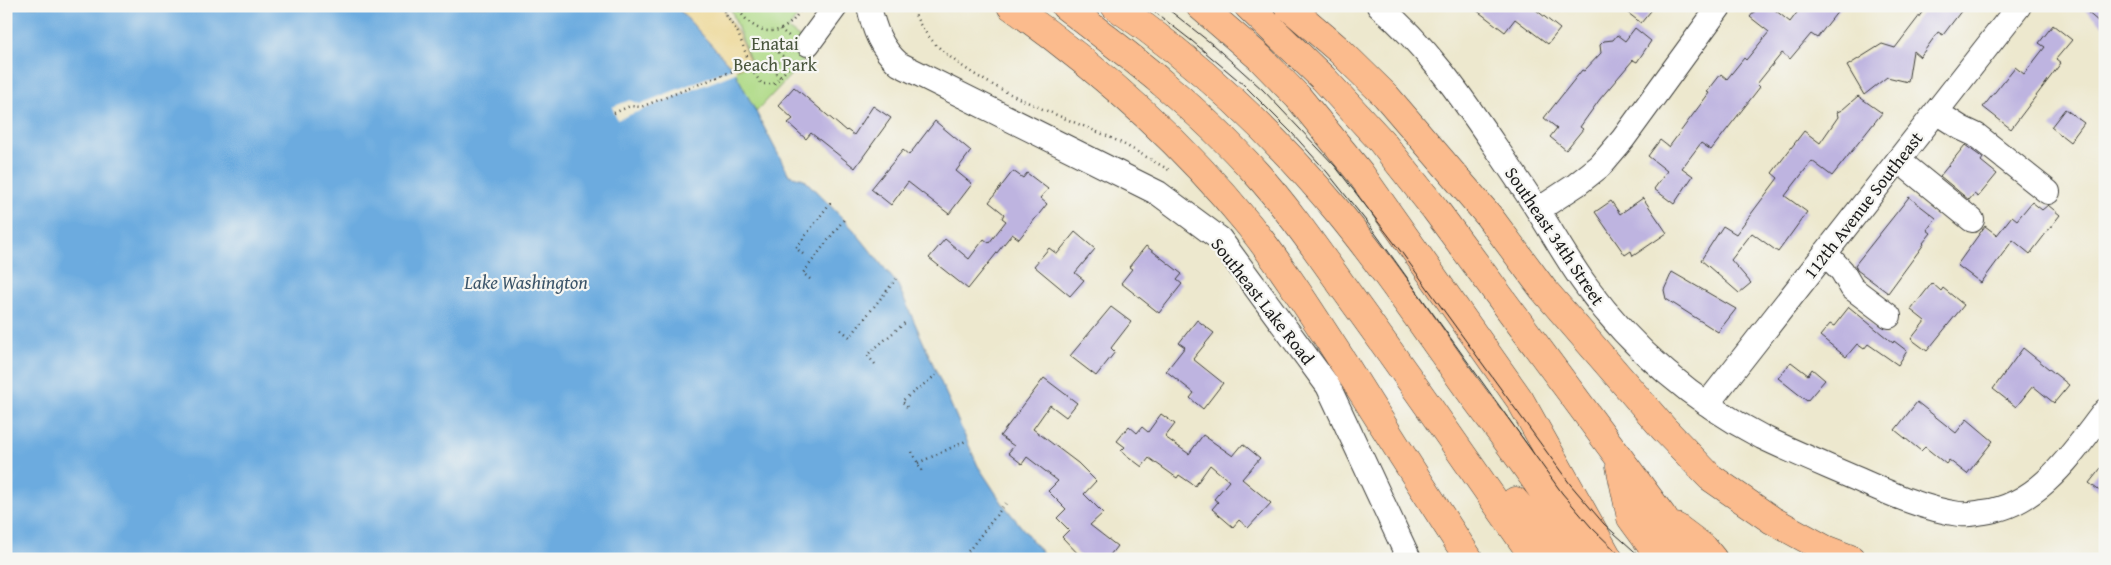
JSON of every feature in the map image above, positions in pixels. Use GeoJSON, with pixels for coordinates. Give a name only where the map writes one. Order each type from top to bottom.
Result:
{"type":"FeatureCollection","features":[{"type":"Feature","properties":{"kind":"highway"},"geometry":{"type":"LineString","coordinates":[[1011,6],[1066,49],[1145,116],[1183,153],[1248,224],[1305,303],[1469,559]]}},
{"type":"Feature","properties":{"kind":"highway"},"geometry":{"type":"LineString","coordinates":[[1065,6],[1168,86],[1214,129],[1255,172],[1290,213],[1391,352],[1535,559]]}},
{"type":"Feature","properties":{"kind":"highway"},"geometry":{"type":"LineString","coordinates":[[1115,6],[1188,63],[1247,115],[1283,150],[1346,221],[1441,350],[1546,499],[1568,534],[1580,559]]}},
{"type":"Feature","properties":{"kind":"highway"},"geometry":{"type":"LineString","coordinates":[[1200,6],[1259,57],[1298,96],[1360,173],[1520,400],[1609,559]]}},
{"type":"Feature","properties":{"kind":"highway"},"geometry":{"type":"LineString","coordinates":[[1248,6],[1323,78],[1381,141],[1435,209],[1663,517],[1688,559]]}},
{"type":"Feature","properties":{"kind":"highway"},"geometry":{"type":"LineString","coordinates":[[1288,6],[1339,50],[1386,96],[1488,215],[1543,289],[1664,429],[1710,477],[1772,520],[1825,549],[1851,559]]}},
{"type":"Feature","properties":{"kind":"highway"},"geometry":{"type":"LineString","coordinates":[[1391,352],[1562,559]]}},
{"type":"Feature","properties":{"kind":"highway"},"geometry":{"type":"LineString","coordinates":[[1619,460],[1631,518],[1660,559]]}},
{"type":"Feature","properties":{"kind":"highway"},"geometry":{"type":"LineString","coordinates":[[1663,517],[1704,548],[1713,559]]}},
{"type":"Feature","properties":{"kind":"street"},"geometry":{"type":"LineString","coordinates":[[799,44],[836,6]]}},
{"type":"Feature","properties":{"kind":"street","name":"Southeast Lake Road"},"geometry":{"type":"LineString","coordinates":[[869,6],[880,43],[899,64],[1158,193],[1220,239],[1328,386],[1409,559]]}},
{"type":"Feature","properties":{"kind":"street"},"geometry":{"type":"LineString","coordinates":[[1538,210],[1576,185],[1600,166],[1720,6]]}},
{"type":"Feature","properties":{"kind":"street","name":"112th Avenue Southeast"},"geometry":{"type":"LineString","coordinates":[[1707,404],[2020,6]]}},
{"type":"Feature","properties":{"kind":"street","name":"Southeast 34th Street"},"geometry":{"type":"LineString","coordinates":[[1394,11],[1467,106],[1538,210],[1588,288],[1622,329],[1658,366],[1707,404],[1761,436],[1891,494],[1939,510],[1962,515],[1990,511],[2014,504],[2032,493],[2050,479],[2067,460],[2105,411]]}},
{"type":"Feature","properties":{"kind":"street"},"geometry":{"type":"LineString","coordinates":[[1936,112],[1976,135],[2048,192]]}},
{"type":"Feature","properties":{"kind":"street"},"geometry":{"type":"LineString","coordinates":[[1898,160],[1972,220]]}},
{"type":"Feature","properties":{"kind":"street"},"geometry":{"type":"LineString","coordinates":[[1826,253],[1842,271],[1852,288],[1889,316]]}},
{"type":"Feature","properties":{"kind":"path"},"geometry":{"type":"LineString","coordinates":[[723,6],[727,17],[738,33],[753,72],[762,84],[774,84],[799,44]]}},
{"type":"Feature","properties":{"kind":"path"},"geometry":{"type":"LineString","coordinates":[[737,6],[743,18],[761,30],[780,29],[789,25],[803,6]]}},
{"type":"Feature","properties":{"kind":"path"},"geometry":{"type":"LineString","coordinates":[[912,6],[919,23],[927,35],[950,56]]}},
{"type":"Feature","properties":{"kind":"path"},"geometry":{"type":"LineString","coordinates":[[780,29],[799,44]]}},
{"type":"Feature","properties":{"kind":"path"},"geometry":{"type":"LineString","coordinates":[[780,77],[768,64],[773,60],[782,64],[786,60],[772,46],[775,42],[799,44]]}},
{"type":"Feature","properties":{"kind":"path"},"geometry":{"type":"LineString","coordinates":[[614,113],[630,106],[641,107],[751,64]]}},
{"type":"Feature","properties":{"kind":"path"},"geometry":{"type":"LineString","coordinates":[[803,254],[796,248],[831,202]]}},
{"type":"Feature","properties":{"kind":"path"},"geometry":{"type":"LineString","coordinates":[[810,279],[803,273],[845,218]]}},
{"type":"Feature","properties":{"kind":"path"},"geometry":{"type":"LineString","coordinates":[[841,330],[850,337],[896,279]]}},
{"type":"Feature","properties":{"kind":"path"},"geometry":{"type":"LineString","coordinates":[[874,364],[866,355],[907,321]]}},
{"type":"Feature","properties":{"kind":"path"},"geometry":{"type":"LineString","coordinates":[[907,407],[902,401],[936,375]]}},
{"type":"Feature","properties":{"kind":"path"},"geometry":{"type":"LineString","coordinates":[[918,463],[966,440]]}},
{"type":"Feature","properties":{"kind":"path"},"geometry":{"type":"LineString","coordinates":[[912,452],[923,473]]}},
{"type":"Feature","properties":{"kind":"path"},"geometry":{"type":"LineString","coordinates":[[962,559],[1006,503]]}},
{"type":"Feature","properties":{"kind":"green space","name":"Enatai Beach Park"},"geometry":{"type":"Polygon","coordinates":[[[730,6],[805,6],[788,29],[815,49],[756,112],[734,70],[751,63],[730,6]]]}},
{"type":"Feature","properties":{"kind":"sand"},"geometry":{"type":"Polygon","coordinates":[[[676,6],[723,6],[727,17],[738,33],[751,64],[734,70],[676,6]]]}},
{"type":"Feature","properties":{"kind":"water","name":"Lake Washington"},"geometry":{"type":"Polygon","coordinates":[[[6,6],[676,6],[734,70],[789,175],[804,179],[853,229],[898,285],[978,466],[1003,504],[1047,559],[6,559],[6,6]]]}},
{"type":"Feature","properties":{"kind":"pier"},"geometry":{"type":"Polygon","coordinates":[[[734,67],[738,72],[617,120],[612,107],[630,100],[640,104],[734,67]]]}},
{"type":"Feature","properties":{"kind":"building"},"geometry":{"type":"Polygon","coordinates":[[[1471,6],[1531,6],[1560,29],[1548,44],[1515,19],[1505,32],[1471,6]]]}},
{"type":"Feature","properties":{"kind":"building"},"geometry":{"type":"Polygon","coordinates":[[[1619,6],[1655,6],[1641,23],[1619,6]]]}},
{"type":"Feature","properties":{"kind":"building"},"geometry":{"type":"Polygon","coordinates":[[[1759,6],[1770,6],[1790,22],[1802,6],[1842,6],[1817,38],[1811,34],[1790,59],[1782,53],[1757,84],[1760,87],[1711,150],[1701,143],[1682,168],[1693,176],[1674,204],[1654,189],[1667,171],[1648,156],[1660,140],[1669,147],[1721,74],[1727,79],[1744,58],[1746,60],[1769,32],[1750,17],[1759,6]]]}},
{"type":"Feature","properties":{"kind":"building"},"geometry":{"type":"Polygon","coordinates":[[[1927,6],[1965,6],[1943,35],[1938,32],[1920,57],[1913,51],[1908,82],[1887,77],[1864,95],[1847,66],[1882,44],[1895,48],[1927,6]]]}},
{"type":"Feature","properties":{"kind":"building"},"geometry":{"type":"Polygon","coordinates":[[[2080,6],[2105,6],[2105,27],[2080,6]]]}},
{"type":"Feature","properties":{"kind":"building"},"geometry":{"type":"Polygon","coordinates":[[[2053,25],[2072,40],[2056,59],[2061,63],[2011,129],[1983,107],[2015,67],[2024,74],[2045,47],[2039,43],[2053,25]]]}},
{"type":"Feature","properties":{"kind":"building"},"geometry":{"type":"Polygon","coordinates":[[[1635,28],[1651,41],[1637,62],[1633,60],[1600,99],[1580,127],[1583,129],[1566,150],[1550,137],[1557,128],[1544,118],[1582,70],[1584,71],[1601,53],[1600,45],[1604,41],[1613,40],[1617,35],[1625,41],[1635,28]]]}},
{"type":"Feature","properties":{"kind":"building"},"geometry":{"type":"Polygon","coordinates":[[[794,87],[846,131],[854,135],[873,106],[891,118],[855,168],[811,133],[806,139],[788,123],[793,119],[778,105],[794,87]]]}},
{"type":"Feature","properties":{"kind":"building"},"geometry":{"type":"Polygon","coordinates":[[[1858,96],[1882,113],[1832,176],[1812,161],[1785,196],[1807,212],[1778,252],[1752,233],[1731,260],[1751,283],[1739,293],[1701,260],[1723,226],[1736,234],[1778,178],[1772,173],[1804,131],[1820,143],[1838,117],[1837,112],[1858,96]]]}},
{"type":"Feature","properties":{"kind":"building"},"geometry":{"type":"Polygon","coordinates":[[[2065,109],[2084,123],[2070,142],[2051,127],[2065,109]]]}},
{"type":"Feature","properties":{"kind":"building"},"geometry":{"type":"Polygon","coordinates":[[[935,121],[971,151],[956,171],[972,184],[949,214],[908,182],[891,205],[871,189],[903,150],[909,155],[935,121]]]}},
{"type":"Feature","properties":{"kind":"building"},"geometry":{"type":"Polygon","coordinates":[[[1965,145],[1983,158],[1981,161],[1997,174],[1978,197],[1974,194],[1969,200],[1940,176],[1965,145]]]}},
{"type":"Feature","properties":{"kind":"building"},"geometry":{"type":"Polygon","coordinates":[[[1013,171],[1023,178],[1027,173],[1048,189],[1040,198],[1047,204],[1019,239],[1012,234],[968,289],[929,258],[945,239],[969,259],[984,239],[989,243],[1006,221],[1002,218],[1004,214],[989,202],[1013,171]]]}},
{"type":"Feature","properties":{"kind":"building"},"geometry":{"type":"Polygon","coordinates":[[[1909,197],[1936,218],[1927,230],[1931,233],[1924,244],[1888,293],[1857,270],[1855,265],[1909,197]]]}},
{"type":"Feature","properties":{"kind":"building"},"geometry":{"type":"Polygon","coordinates":[[[1643,198],[1667,233],[1633,256],[1631,251],[1625,255],[1595,212],[1611,201],[1620,214],[1643,198]]]}},
{"type":"Feature","properties":{"kind":"building"},"geometry":{"type":"Polygon","coordinates":[[[2032,202],[2042,210],[2048,205],[2060,215],[2030,254],[2013,240],[1981,283],[1957,265],[1985,226],[1997,235],[2012,216],[2017,220],[2032,202]]]}},
{"type":"Feature","properties":{"kind":"building"},"geometry":{"type":"Polygon","coordinates":[[[1075,232],[1095,249],[1075,273],[1084,280],[1070,296],[1034,266],[1049,248],[1057,254],[1075,232]]]}},
{"type":"Feature","properties":{"kind":"building"},"geometry":{"type":"Polygon","coordinates":[[[1146,246],[1182,274],[1177,280],[1182,284],[1159,313],[1121,283],[1132,269],[1129,267],[1146,246]]]}},
{"type":"Feature","properties":{"kind":"building"},"geometry":{"type":"Polygon","coordinates":[[[1672,272],[1736,309],[1718,332],[1666,299],[1664,290],[1672,272]]]}},
{"type":"Feature","properties":{"kind":"building"},"geometry":{"type":"Polygon","coordinates":[[[1932,283],[1941,291],[1943,288],[1964,305],[1927,351],[1911,339],[1925,321],[1911,310],[1932,283]]]}},
{"type":"Feature","properties":{"kind":"building"},"geometry":{"type":"Polygon","coordinates":[[[1111,307],[1131,322],[1111,348],[1115,352],[1096,376],[1070,356],[1111,307]]]}},
{"type":"Feature","properties":{"kind":"building"},"geometry":{"type":"Polygon","coordinates":[[[1849,307],[1893,343],[1894,341],[1907,351],[1898,365],[1868,344],[1864,349],[1857,344],[1846,357],[1820,336],[1830,324],[1834,326],[1849,307]]]}},
{"type":"Feature","properties":{"kind":"building"},"geometry":{"type":"Polygon","coordinates":[[[1197,320],[1214,333],[1193,359],[1223,383],[1203,409],[1190,398],[1194,393],[1166,371],[1185,347],[1179,343],[1197,320]]]}},
{"type":"Feature","properties":{"kind":"building"},"geometry":{"type":"Polygon","coordinates":[[[2023,348],[2069,385],[2054,403],[2033,386],[2016,407],[1993,389],[2023,348]]]}},
{"type":"Feature","properties":{"kind":"building"},"geometry":{"type":"Polygon","coordinates":[[[1791,362],[1808,375],[1812,369],[1825,380],[1807,401],[1778,378],[1791,362]]]}},
{"type":"Feature","properties":{"kind":"building"},"geometry":{"type":"Polygon","coordinates":[[[1044,378],[1077,403],[1066,417],[1050,405],[1033,429],[1078,463],[1096,481],[1084,494],[1103,513],[1090,525],[1117,546],[1107,559],[1083,559],[1062,537],[1069,530],[1057,518],[1066,509],[1048,491],[1058,481],[1027,457],[1022,464],[1008,453],[1014,446],[1000,436],[1044,378]]]}},
{"type":"Feature","properties":{"kind":"building"},"geometry":{"type":"Polygon","coordinates":[[[1917,402],[1956,433],[1967,419],[1993,441],[1967,474],[1949,460],[1946,464],[1925,447],[1921,451],[1895,430],[1917,402]]]}},
{"type":"Feature","properties":{"kind":"building"},"geometry":{"type":"Polygon","coordinates":[[[1161,414],[1175,424],[1165,437],[1189,454],[1203,435],[1233,456],[1243,444],[1260,458],[1242,479],[1271,503],[1248,528],[1239,520],[1233,527],[1212,509],[1218,502],[1214,499],[1229,481],[1210,465],[1195,486],[1179,475],[1177,478],[1149,458],[1142,467],[1121,451],[1125,447],[1117,441],[1129,426],[1137,433],[1142,427],[1148,432],[1161,414]]]}},
{"type":"Feature","properties":{"kind":"building"},"geometry":{"type":"Polygon","coordinates":[[[2105,463],[2105,495],[2089,483],[2105,463]]]}},
{"type":"Feature","properties":{"kind":"tram line"},"geometry":{"type":"LineString","coordinates":[[1147,6],[1244,85],[1292,133],[1327,172],[1370,226],[1562,493],[1591,527],[1624,559]]}},
{"type":"Feature","properties":{"kind":"tram line"},"geometry":{"type":"LineString","coordinates":[[1164,6],[1212,44],[1263,90],[1335,166],[1402,253],[1570,484],[1604,524],[1643,559]]}}]}
